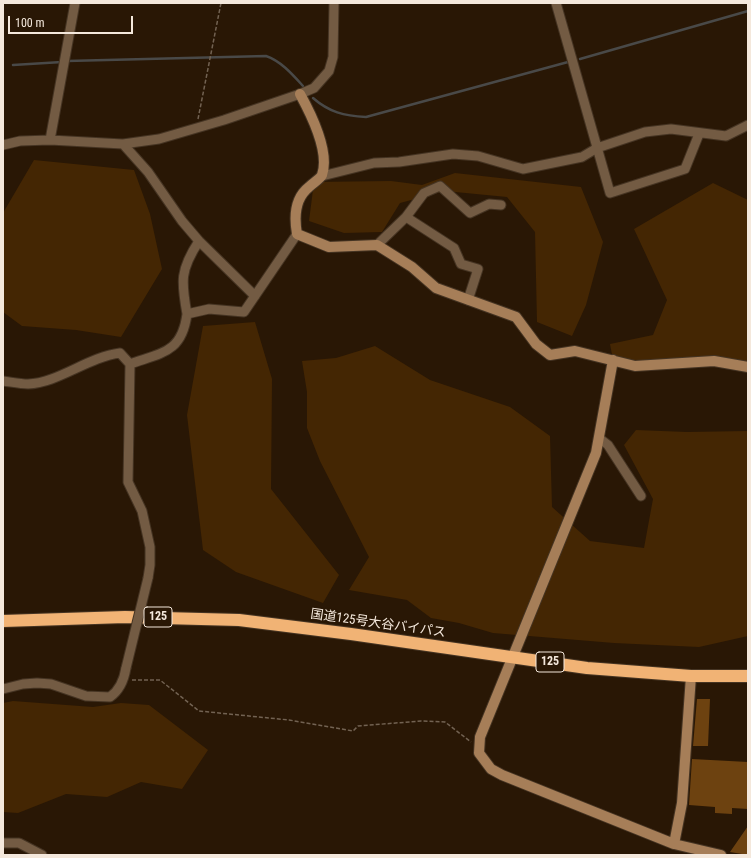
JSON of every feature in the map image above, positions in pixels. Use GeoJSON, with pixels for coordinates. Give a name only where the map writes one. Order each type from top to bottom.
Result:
{"type":"FeatureCollection","features":[{"type":"Feature","properties":{"kind":"highway","name":"国道125号大谷バイパス"},"geometry":{"type":"LineString","coordinates":[[3,621],[125,616],[239,620],[351,634],[587,668],[691,676],[748,676]]}},
{"type":"Feature","properties":{"kind":"street"},"geometry":{"type":"LineString","coordinates":[[50,140],[74,3]]}},
{"type":"Feature","properties":{"kind":"street"},"geometry":{"type":"LineString","coordinates":[[3,145],[20,141],[50,140],[123,144],[159,139],[300,94],[314,88],[329,71],[333,57],[334,3]]}},
{"type":"Feature","properties":{"kind":"street"},"geometry":{"type":"LineString","coordinates":[[556,3],[610,194],[685,169],[699,134]]}},
{"type":"Feature","properties":{"kind":"street"},"geometry":{"type":"LineString","coordinates":[[300,94],[323,148],[325,161],[322,176]]}},
{"type":"Feature","properties":{"kind":"street"},"geometry":{"type":"LineString","coordinates":[[187,314],[209,309],[244,312],[297,234],[295,210],[304,191],[322,176],[374,163],[399,162],[453,154],[478,156],[523,169],[582,157],[597,148],[645,132],[671,130],[726,136],[748,125]]}},
{"type":"Feature","properties":{"kind":"street"},"geometry":{"type":"LineString","coordinates":[[123,144],[148,172],[182,221],[199,241],[255,296]]}},
{"type":"Feature","properties":{"kind":"street"},"geometry":{"type":"LineString","coordinates":[[377,245],[406,217],[424,193],[440,186],[470,213],[489,204],[501,205]]}},
{"type":"Feature","properties":{"kind":"street"},"geometry":{"type":"LineString","coordinates":[[406,217],[454,248],[461,264],[478,269],[468,300]]}},
{"type":"Feature","properties":{"kind":"street"},"geometry":{"type":"LineString","coordinates":[[297,234],[329,247],[377,245],[412,266],[436,288],[516,317],[536,344],[550,355],[575,351],[635,366],[714,361],[748,367]]}},
{"type":"Feature","properties":{"kind":"street"},"geometry":{"type":"LineString","coordinates":[[130,364],[174,347],[185,329],[187,314],[182,285],[187,259],[199,241]]}},
{"type":"Feature","properties":{"kind":"street"},"geometry":{"type":"LineString","coordinates":[[3,381],[28,384],[46,380],[107,355],[120,353],[130,364],[128,482],[142,511],[150,547],[148,578],[124,680],[110,698],[86,696],[51,684],[37,682],[3,689]]}},
{"type":"Feature","properties":{"kind":"street"},"geometry":{"type":"LineString","coordinates":[[613,360],[596,453],[480,737],[478,748],[479,753],[484,761],[496,772],[674,844],[721,855]]}},
{"type":"Feature","properties":{"kind":"street"},"geometry":{"type":"LineString","coordinates":[[599,438],[608,444],[641,496]]}},
{"type":"Feature","properties":{"kind":"street"},"geometry":{"type":"LineString","coordinates":[[674,844],[682,803],[691,676]]}},
{"type":"Feature","properties":{"kind":"street"},"geometry":{"type":"LineString","coordinates":[[3,843],[19,843],[42,855]]}},
{"type":"Feature","properties":{"kind":"path"},"geometry":{"type":"LineString","coordinates":[[196,128],[221,3]]}},
{"type":"Feature","properties":{"kind":"path"},"geometry":{"type":"LineString","coordinates":[[124,680],[160,680],[199,711],[289,720],[353,731],[358,726],[421,721],[445,722],[478,748]]}},
{"type":"Feature","properties":{"kind":"shaded area"},"geometry":{"type":"Polygon","coordinates":[[[34,160],[134,170],[150,214],[162,269],[121,337],[76,330],[22,326],[3,312],[3,213],[34,160]]]}},
{"type":"Feature","properties":{"kind":"shaded area"},"geometry":{"type":"Polygon","coordinates":[[[455,173],[581,187],[603,242],[586,305],[572,336],[537,322],[535,232],[507,197],[445,191],[400,203],[382,232],[344,233],[309,221],[314,182],[391,181],[422,185],[455,173]]]}},
{"type":"Feature","properties":{"kind":"shaded area"},"geometry":{"type":"Polygon","coordinates":[[[713,183],[748,200],[748,367],[714,361],[635,366],[613,360],[610,344],[653,335],[667,300],[634,229],[713,183]]]}},
{"type":"Feature","properties":{"kind":"shaded area"},"geometry":{"type":"Polygon","coordinates":[[[255,322],[272,379],[271,489],[339,575],[323,603],[236,572],[203,550],[187,415],[203,326],[255,322]]]}},
{"type":"Feature","properties":{"kind":"shaded area"},"geometry":{"type":"Polygon","coordinates":[[[375,346],[430,380],[510,407],[550,436],[552,507],[590,541],[644,548],[653,499],[624,445],[636,430],[687,432],[748,431],[748,636],[699,647],[614,643],[493,633],[459,623],[431,618],[407,600],[349,590],[369,557],[320,461],[307,428],[307,392],[302,361],[336,358],[375,346]]]}},
{"type":"Feature","properties":{"kind":"shaded area"},"geometry":{"type":"Polygon","coordinates":[[[13,701],[93,707],[121,703],[149,705],[208,750],[182,789],[141,782],[107,797],[66,794],[18,813],[3,812],[3,703],[13,701]]]}},
{"type":"Feature","properties":{"kind":"building"},"geometry":{"type":"Polygon","coordinates":[[[697,699],[710,699],[708,746],[693,746],[697,699]]]}},
{"type":"Feature","properties":{"kind":"building"},"geometry":{"type":"Polygon","coordinates":[[[692,759],[748,762],[748,809],[732,808],[732,814],[715,813],[715,807],[689,805],[692,759]]]}},
{"type":"Feature","properties":{"kind":"building"},"geometry":{"type":"Polygon","coordinates":[[[748,826],[748,855],[730,852],[748,826]]]}},
{"type":"Feature","properties":{"kind":"waterway"},"geometry":{"type":"LineString","coordinates":[[580,59],[748,11]]}},
{"type":"Feature","properties":{"kind":"waterway"},"geometry":{"type":"LineString","coordinates":[[67,61],[266,56],[282,65],[303,86]]}},
{"type":"Feature","properties":{"kind":"waterway"},"geometry":{"type":"LineString","coordinates":[[13,65],[62,62]]}},
{"type":"Feature","properties":{"kind":"waterway"},"geometry":{"type":"LineString","coordinates":[[313,98],[331,110],[351,116],[366,117],[568,62]]}}]}
